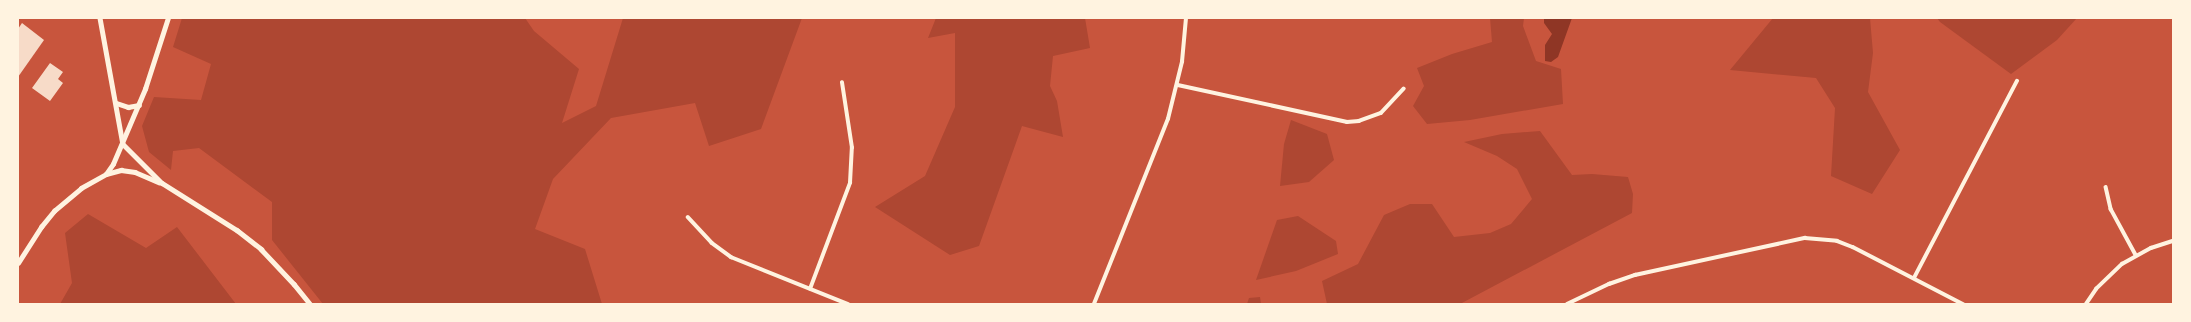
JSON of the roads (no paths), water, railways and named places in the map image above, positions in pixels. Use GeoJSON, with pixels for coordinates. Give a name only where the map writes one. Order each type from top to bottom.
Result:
{"type":"FeatureCollection","features":[{"type":"Feature","properties":{"kind":"street"},"geometry":{"type":"LineString","coordinates":[[100,18],[123,144],[162,183]]}},
{"type":"Feature","properties":{"kind":"street"},"geometry":{"type":"LineString","coordinates":[[106,174],[123,144],[139,105],[168,18]]}},
{"type":"Feature","properties":{"kind":"street"},"geometry":{"type":"LineString","coordinates":[[1094,304],[1168,120],[1178,85],[1182,62],[1186,18]]}},
{"type":"Feature","properties":{"kind":"street"},"geometry":{"type":"LineString","coordinates":[[1914,278],[2017,81]]}},
{"type":"Feature","properties":{"kind":"street"},"geometry":{"type":"LineString","coordinates":[[810,289],[850,183],[852,148],[842,83]]}},
{"type":"Feature","properties":{"kind":"street"},"geometry":{"type":"LineString","coordinates":[[1178,85],[1347,122],[1365,119],[1382,113],[1403,90]]}},
{"type":"Feature","properties":{"kind":"street"},"geometry":{"type":"LineString","coordinates":[[116,103],[128,107],[139,105]]}},
{"type":"Feature","properties":{"kind":"street"},"geometry":{"type":"LineString","coordinates":[[18,263],[54,211],[81,188],[106,174],[121,170],[135,172],[162,183],[237,230],[261,249],[294,284],[310,304]]}},
{"type":"Feature","properties":{"kind":"street"},"geometry":{"type":"LineString","coordinates":[[2106,187],[2111,209],[2136,255]]}},
{"type":"Feature","properties":{"kind":"street"},"geometry":{"type":"LineString","coordinates":[[688,217],[712,243],[731,257],[848,304]]}},
{"type":"Feature","properties":{"kind":"street"},"geometry":{"type":"LineString","coordinates":[[1567,304],[1609,284],[1636,276],[1805,238],[1837,242],[1853,247],[1963,304]]}},
{"type":"Feature","properties":{"kind":"street"},"geometry":{"type":"LineString","coordinates":[[2086,304],[2110,274],[2136,255],[2173,241]]}}]}
